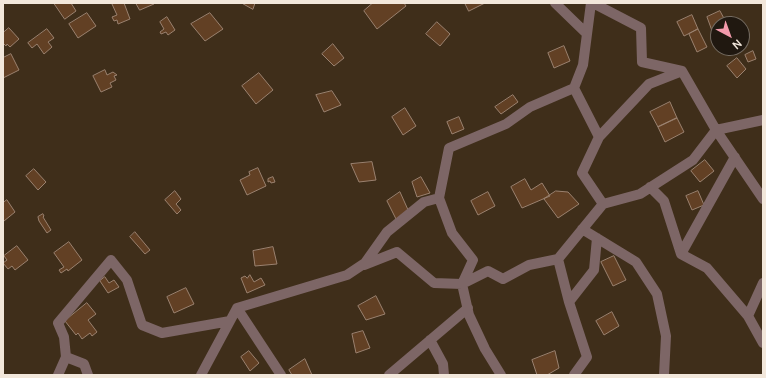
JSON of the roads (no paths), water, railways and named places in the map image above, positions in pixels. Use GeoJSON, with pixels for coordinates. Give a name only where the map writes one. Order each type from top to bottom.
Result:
{"type":"FeatureCollection","features":[{"type":"Feature","properties":{"kind":"street"},"geometry":{"type":"LineString","coordinates":[[555,3],[587,34]]}},
{"type":"Feature","properties":{"kind":"street"},"geometry":{"type":"LineString","coordinates":[[502,375],[485,349],[469,314],[462,284],[473,260],[452,233],[439,198],[449,148],[506,124],[530,107],[574,88],[583,65],[592,3],[641,28],[642,62],[682,72],[716,130],[763,199]]}},
{"type":"Feature","properties":{"kind":"street"},"geometry":{"type":"LineString","coordinates":[[603,204],[582,173],[599,138],[649,84],[682,72]]}},
{"type":"Feature","properties":{"kind":"street"},"geometry":{"type":"LineString","coordinates":[[574,88],[599,138]]}},
{"type":"Feature","properties":{"kind":"street"},"geometry":{"type":"LineString","coordinates":[[359,267],[397,252],[434,283],[462,284],[488,271],[503,279],[529,265],[558,259],[603,204],[640,194],[693,160],[716,130],[763,120]]}},
{"type":"Feature","properties":{"kind":"street"},"geometry":{"type":"LineString","coordinates":[[681,254],[734,157]]}},
{"type":"Feature","properties":{"kind":"street"},"geometry":{"type":"LineString","coordinates":[[650,187],[664,201],[681,254],[707,268],[748,316],[763,343]]}},
{"type":"Feature","properties":{"kind":"street"},"geometry":{"type":"LineString","coordinates":[[201,375],[237,308],[347,275],[365,263],[387,232],[424,202],[439,198]]}},
{"type":"Feature","properties":{"kind":"street"},"geometry":{"type":"LineString","coordinates":[[582,229],[636,262],[657,294],[666,336],[664,375]]}},
{"type":"Feature","properties":{"kind":"street"},"geometry":{"type":"LineString","coordinates":[[569,302],[594,270],[597,238]]}},
{"type":"Feature","properties":{"kind":"street"},"geometry":{"type":"LineString","coordinates":[[558,259],[569,302],[588,357],[574,375]]}},
{"type":"Feature","properties":{"kind":"street"},"geometry":{"type":"LineString","coordinates":[[58,375],[66,357],[64,337],[58,323],[111,260],[127,280],[142,325],[162,333],[230,321]]}},
{"type":"Feature","properties":{"kind":"street"},"geometry":{"type":"LineString","coordinates":[[748,316],[763,283]]}},
{"type":"Feature","properties":{"kind":"street"},"geometry":{"type":"LineString","coordinates":[[237,308],[281,375]]}},
{"type":"Feature","properties":{"kind":"street"},"geometry":{"type":"LineString","coordinates":[[389,375],[468,308]]}},
{"type":"Feature","properties":{"kind":"street"},"geometry":{"type":"LineString","coordinates":[[430,340],[443,364],[444,375]]}},
{"type":"Feature","properties":{"kind":"street"},"geometry":{"type":"LineString","coordinates":[[66,357],[84,364],[88,375]]}}]}
